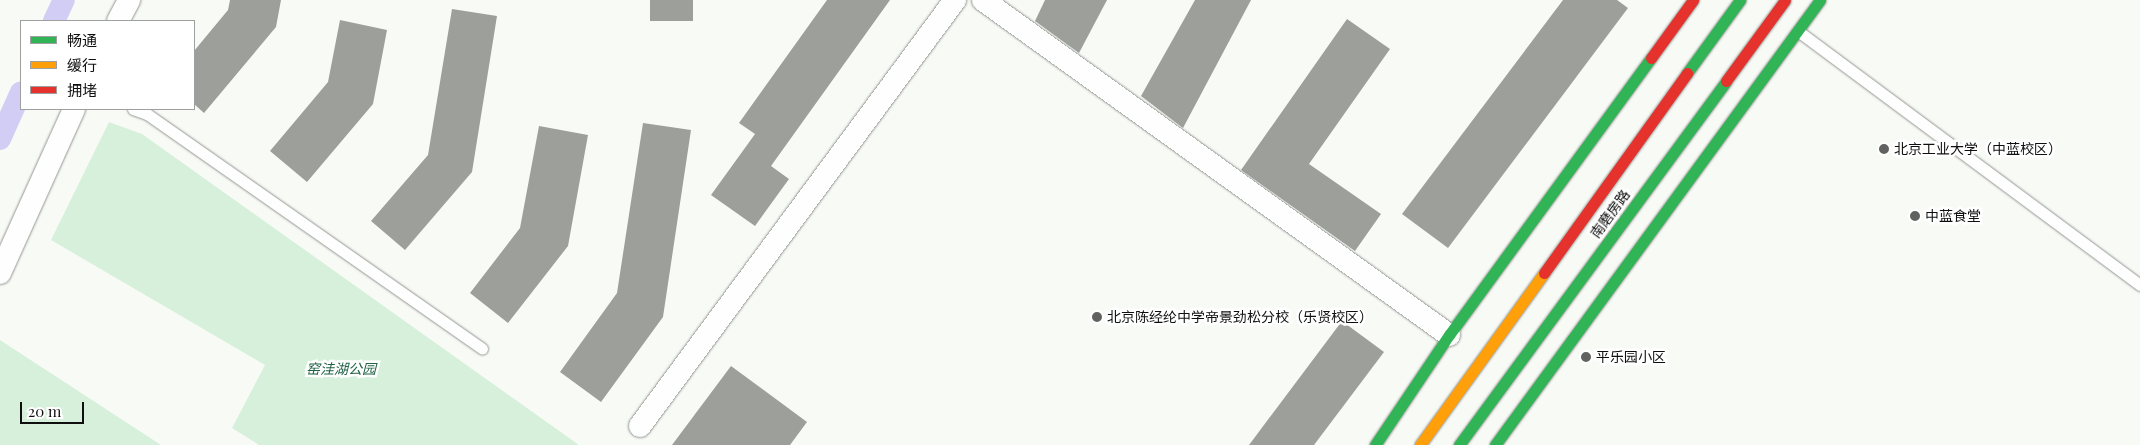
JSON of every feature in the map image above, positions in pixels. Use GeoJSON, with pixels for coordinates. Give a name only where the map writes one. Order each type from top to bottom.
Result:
{"type":"FeatureCollection","features":[{"type":"Feature","properties":{"kind":"street"},"geometry":{"type":"LineString","coordinates":[[119,20],[129,0]]}},
{"type":"Feature","properties":{"kind":"street"},"geometry":{"type":"LineString","coordinates":[[640,426],[955,0]]}},
{"type":"Feature","properties":{"kind":"street"},"geometry":{"type":"LineString","coordinates":[[983,0],[1449,335]]}},
{"type":"Feature","properties":{"kind":"street"},"geometry":{"type":"LineString","coordinates":[[1374,445],[1449,335],[1693,0]]}},
{"type":"Feature","properties":{"kind":"street","name":"南磨房路"},"geometry":{"type":"LineString","coordinates":[[1420,445],[1740,0]]}},
{"type":"Feature","properties":{"kind":"street","name":"南磨房路"},"geometry":{"type":"LineString","coordinates":[[1459,445],[1785,0]]}},
{"type":"Feature","properties":{"kind":"street"},"geometry":{"type":"LineString","coordinates":[[1494,445],[1820,0]]}},
{"type":"Feature","properties":{"kind":"street"},"geometry":{"type":"LineString","coordinates":[[0,273],[74,110]]}},
{"type":"Feature","properties":{"kind":"lane"},"geometry":{"type":"LineString","coordinates":[[1798,31],[2140,285]]}},
{"type":"Feature","properties":{"kind":"lane"},"geometry":{"type":"LineString","coordinates":[[136,110],[147,114],[482,349]]}},
{"type":"Feature","properties":{"kind":"green space","name":"窑洼湖公园"},"geometry":{"type":"Polygon","coordinates":[[[109,122],[142,134],[579,445],[259,445],[232,428],[265,365],[51,240],[109,122]]]}},
{"type":"Feature","properties":{"kind":"green space"},"geometry":{"type":"Polygon","coordinates":[[[0,340],[161,445],[0,445],[0,340]]]}},
{"type":"Feature","properties":{"kind":"building"},"geometry":{"type":"Polygon","coordinates":[[[230,0],[281,0],[276,27],[204,113],[195,105],[195,50],[228,10],[230,0]]]}},
{"type":"Feature","properties":{"kind":"building"},"geometry":{"type":"Polygon","coordinates":[[[650,0],[693,0],[693,21],[650,21],[650,0]]]}},
{"type":"Feature","properties":{"kind":"building"},"geometry":{"type":"Polygon","coordinates":[[[827,0],[890,0],[771,166],[789,179],[755,226],[711,195],[755,134],[739,123],[827,0]]]}},
{"type":"Feature","properties":{"kind":"building"},"geometry":{"type":"Polygon","coordinates":[[[1045,0],[1107,0],[1079,53],[1035,21],[1045,0]]]}},
{"type":"Feature","properties":{"kind":"building"},"geometry":{"type":"Polygon","coordinates":[[[1195,0],[1251,0],[1183,128],[1141,96],[1195,0]]]}},
{"type":"Feature","properties":{"kind":"building"},"geometry":{"type":"Polygon","coordinates":[[[1563,0],[1617,0],[1628,8],[1448,248],[1402,214],[1563,0]]]}},
{"type":"Feature","properties":{"kind":"building"},"geometry":{"type":"Polygon","coordinates":[[[452,9],[497,16],[472,172],[405,250],[371,221],[428,155],[452,9]]]}},
{"type":"Feature","properties":{"kind":"building"},"geometry":{"type":"Polygon","coordinates":[[[1347,19],[1390,49],[1309,164],[1381,214],[1355,251],[1241,170],[1347,19]]]}},
{"type":"Feature","properties":{"kind":"building"},"geometry":{"type":"Polygon","coordinates":[[[340,20],[387,30],[373,104],[307,182],[270,151],[328,82],[340,20]]]}},
{"type":"Feature","properties":{"kind":"building"},"geometry":{"type":"Polygon","coordinates":[[[643,123],[691,130],[663,317],[601,402],[560,372],[617,293],[643,123]]]}},
{"type":"Feature","properties":{"kind":"building"},"geometry":{"type":"Polygon","coordinates":[[[539,126],[588,135],[568,246],[508,323],[470,293],[520,228],[539,126]]]}},
{"type":"Feature","properties":{"kind":"building"},"geometry":{"type":"Polygon","coordinates":[[[1342,321],[1384,352],[1314,445],[1249,445],[1342,321]]]}},
{"type":"Feature","properties":{"kind":"building"},"geometry":{"type":"Polygon","coordinates":[[[731,366],[807,422],[790,445],[672,445],[731,366]]]}},
{"type":"Feature","properties":{"kind":"waterway"},"geometry":{"type":"LineString","coordinates":[[54,20],[64,0]]}},
{"type":"Feature","properties":{"kind":"waterway"},"geometry":{"type":"LineString","coordinates":[[0,139],[20,94]]}},
{"type":"Feature","properties":{"kind":"traffic: fast"},"geometry":{"type":"LineString","coordinates":[[1687,73],[1740,0]]}},
{"type":"Feature","properties":{"kind":"traffic: fast"},"geometry":{"type":"LineString","coordinates":[[1495,445],[1820,0]]}},
{"type":"Feature","properties":{"kind":"traffic: fast"},"geometry":{"type":"LineString","coordinates":[[1375,445],[1449,335],[1651,58]]}},
{"type":"Feature","properties":{"kind":"traffic: fast"},"geometry":{"type":"LineString","coordinates":[[1459,445],[1726,81]]}},
{"type":"Feature","properties":{"kind":"traffic: slow"},"geometry":{"type":"LineString","coordinates":[[1420,445],[1544,273]]}},
{"type":"Feature","properties":{"kind":"traffic: jam"},"geometry":{"type":"LineString","coordinates":[[1651,58],[1693,0]]}},
{"type":"Feature","properties":{"kind":"traffic: jam"},"geometry":{"type":"LineString","coordinates":[[1726,81],[1785,0]]}},
{"type":"Feature","properties":{"kind":"traffic: jam"},"geometry":{"type":"LineString","coordinates":[[1544,273],[1687,73]]}},
{"type":"Feature","properties":{"kind":"place","name":"北京工业大学（中蓝校区）"},"geometry":{"type":"Point","coordinates":[1884,149]}},
{"type":"Feature","properties":{"kind":"place","name":"中蓝食堂"},"geometry":{"type":"Point","coordinates":[1915,216]}},
{"type":"Feature","properties":{"kind":"place","name":"北京陈经纶中学帝景劲松分校（乐贤校区）"},"geometry":{"type":"Point","coordinates":[1097,317]}},
{"type":"Feature","properties":{"kind":"place","name":"平乐园小区"},"geometry":{"type":"Point","coordinates":[1586,357]}}]}
